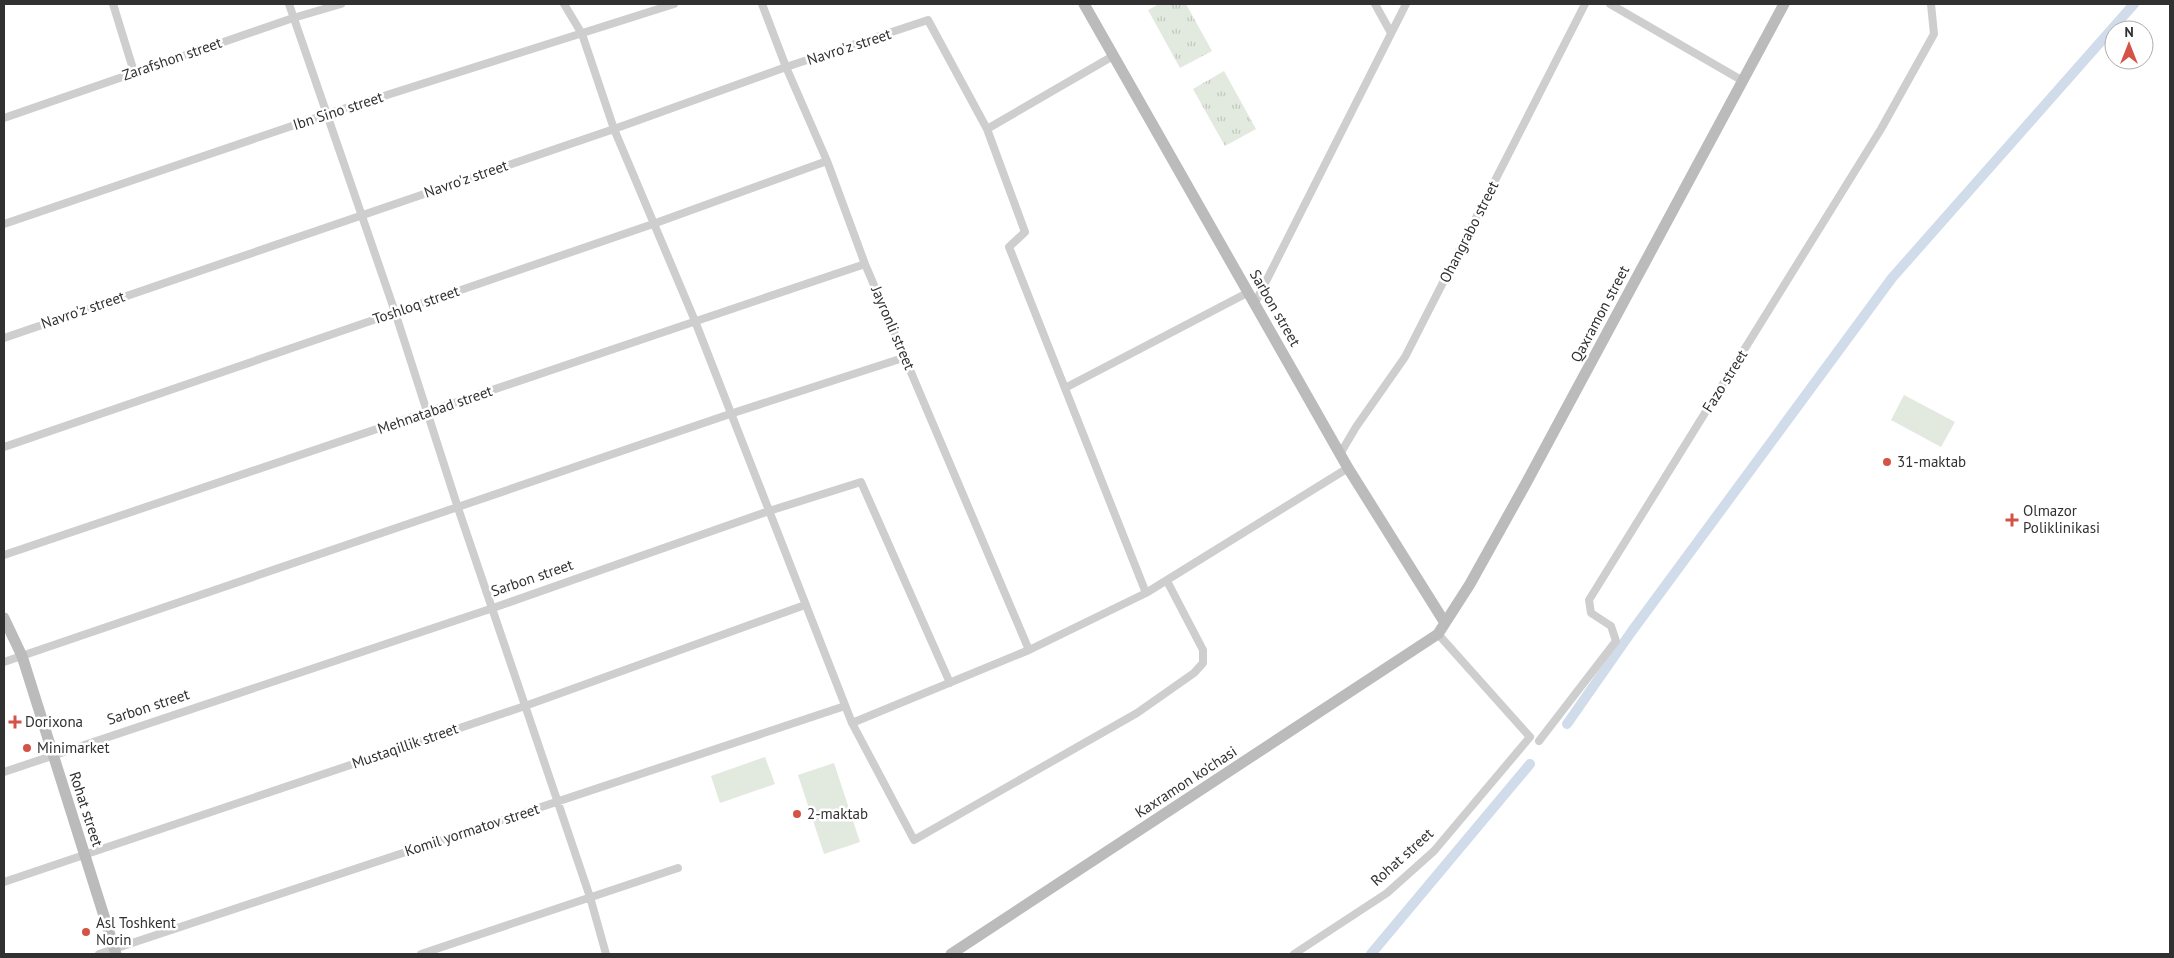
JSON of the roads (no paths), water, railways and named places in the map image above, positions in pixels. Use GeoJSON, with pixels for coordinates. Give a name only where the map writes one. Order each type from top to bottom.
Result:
{"type":"FeatureCollection","features":[{"type":"Feature","properties":{"kind":"street"},"geometry":{"type":"LineString","coordinates":[[113,4],[134,72]]}},
{"type":"Feature","properties":{"kind":"street"},"geometry":{"type":"LineString","coordinates":[[288,4],[395,312],[458,508],[590,897],[606,954]]}},
{"type":"Feature","properties":{"kind":"street","name":"Zarafshon street"},"geometry":{"type":"LineString","coordinates":[[4,118],[293,18],[341,4]]}},
{"type":"Feature","properties":{"kind":"street"},"geometry":{"type":"LineString","coordinates":[[564,4],[582,34],[614,129],[695,321],[852,723],[914,840],[1138,713],[1194,673],[1204,663],[1203,650],[1167,581]]}},
{"type":"Feature","properties":{"kind":"street","name":"Ibn Sino street"},"geometry":{"type":"LineString","coordinates":[[4,224],[327,114],[674,4]]}},
{"type":"Feature","properties":{"kind":"street","name":"Jayronli street"},"geometry":{"type":"LineString","coordinates":[[762,4],[786,67],[826,161],[865,264],[1029,650]]}},
{"type":"Feature","properties":{"kind":"street","name":"Sarbon street"},"geometry":{"type":"LineString","coordinates":[[1084,4],[1348,468],[1445,623]]}},
{"type":"Feature","properties":{"kind":"street"},"geometry":{"type":"LineString","coordinates":[[1375,4],[1391,33]]}},
{"type":"Feature","properties":{"kind":"street"},"geometry":{"type":"LineString","coordinates":[[1255,303],[1406,4]]}},
{"type":"Feature","properties":{"kind":"street","name":"Ohangrabo street"},"geometry":{"type":"LineString","coordinates":[[1340,454],[1356,427],[1405,357],[1585,4]]}},
{"type":"Feature","properties":{"kind":"street"},"geometry":{"type":"LineString","coordinates":[[1610,4],[1743,81]]}},
{"type":"Feature","properties":{"kind":"street","name":"Qaxramon street"},"geometry":{"type":"LineString","coordinates":[[1438,634],[1470,584],[1524,487],[1784,4]]}},
{"type":"Feature","properties":{"kind":"street","name":"Fazo street"},"geometry":{"type":"LineString","coordinates":[[1539,741],[1616,641],[1611,626],[1591,613],[1589,600],[1881,129],[1934,34],[1931,4]]}},
{"type":"Feature","properties":{"kind":"street","name":"Navro'z street"},"geometry":{"type":"LineString","coordinates":[[4,338],[361,214],[614,129],[786,67],[928,20],[986,129]]}},
{"type":"Feature","properties":{"kind":"street"},"geometry":{"type":"LineString","coordinates":[[1113,56],[986,129],[1025,232],[1010,246],[1146,593]]}},
{"type":"Feature","properties":{"kind":"street","name":"Toshloq street"},"geometry":{"type":"LineString","coordinates":[[4,447],[653,224],[826,161]]}},
{"type":"Feature","properties":{"kind":"street","name":"Mehnatаbаd street"},"geometry":{"type":"LineString","coordinates":[[4,555],[865,264]]}},
{"type":"Feature","properties":{"kind":"street"},"geometry":{"type":"LineString","coordinates":[[1065,388],[1248,292]]}},
{"type":"Feature","properties":{"kind":"street"},"geometry":{"type":"LineString","coordinates":[[4,662],[730,414],[906,357]]}},
{"type":"Feature","properties":{"kind":"street"},"geometry":{"type":"LineString","coordinates":[[852,723],[1029,650],[1146,593],[1348,468]]}},
{"type":"Feature","properties":{"kind":"street","name":"Sarbon street"},"geometry":{"type":"LineString","coordinates":[[4,772],[493,608],[769,511],[862,482],[950,683]]}},
{"type":"Feature","properties":{"kind":"street","name":"Mustaqillik street"},"geometry":{"type":"LineString","coordinates":[[4,882],[525,706],[805,605]]}},
{"type":"Feature","properties":{"kind":"street","name":"Rohat street"},"geometry":{"type":"LineString","coordinates":[[4,618],[22,656],[116,952]]}},
{"type":"Feature","properties":{"kind":"street","name":"Rohat street"},"geometry":{"type":"LineString","coordinates":[[1294,954],[1386,893],[1434,852],[1530,737],[1438,634]]}},
{"type":"Feature","properties":{"kind":"street","name":"Kaxramon ko'chasi"},"geometry":{"type":"LineString","coordinates":[[951,954],[1438,634]]}},
{"type":"Feature","properties":{"kind":"street","name":"Komil yormatov street"},"geometry":{"type":"LineString","coordinates":[[99,954],[116,952],[845,706]]}},
{"type":"Feature","properties":{"kind":"street"},"geometry":{"type":"LineString","coordinates":[[421,954],[678,868]]}},
{"type":"Feature","properties":{"kind":"waterway"},"geometry":{"type":"LineString","coordinates":[[1567,724],[1632,631],[1892,278],[2134,4]]}},
{"type":"Feature","properties":{"kind":"waterway"},"geometry":{"type":"LineString","coordinates":[[1371,954],[1530,764]]}},
{"type":"Feature","properties":{"kind":"place","name":"31-maktab"},"geometry":{"type":"Point","coordinates":[1887,462]}},
{"type":"Feature","properties":{"kind":"place","name":"Olmazor Poliklinikasi"},"geometry":{"type":"Point","coordinates":[2012,520]}},
{"type":"Feature","properties":{"kind":"place","name":"Dorixona"},"geometry":{"type":"Point","coordinates":[15,722]}},
{"type":"Feature","properties":{"kind":"place","name":"Minimarket"},"geometry":{"type":"Point","coordinates":[27,748]}},
{"type":"Feature","properties":{"kind":"place","name":"2-maktab"},"geometry":{"type":"Point","coordinates":[797,814]}},
{"type":"Feature","properties":{"kind":"place","name":"Asl Toshkent Norin"},"geometry":{"type":"Point","coordinates":[86,932]}}]}
